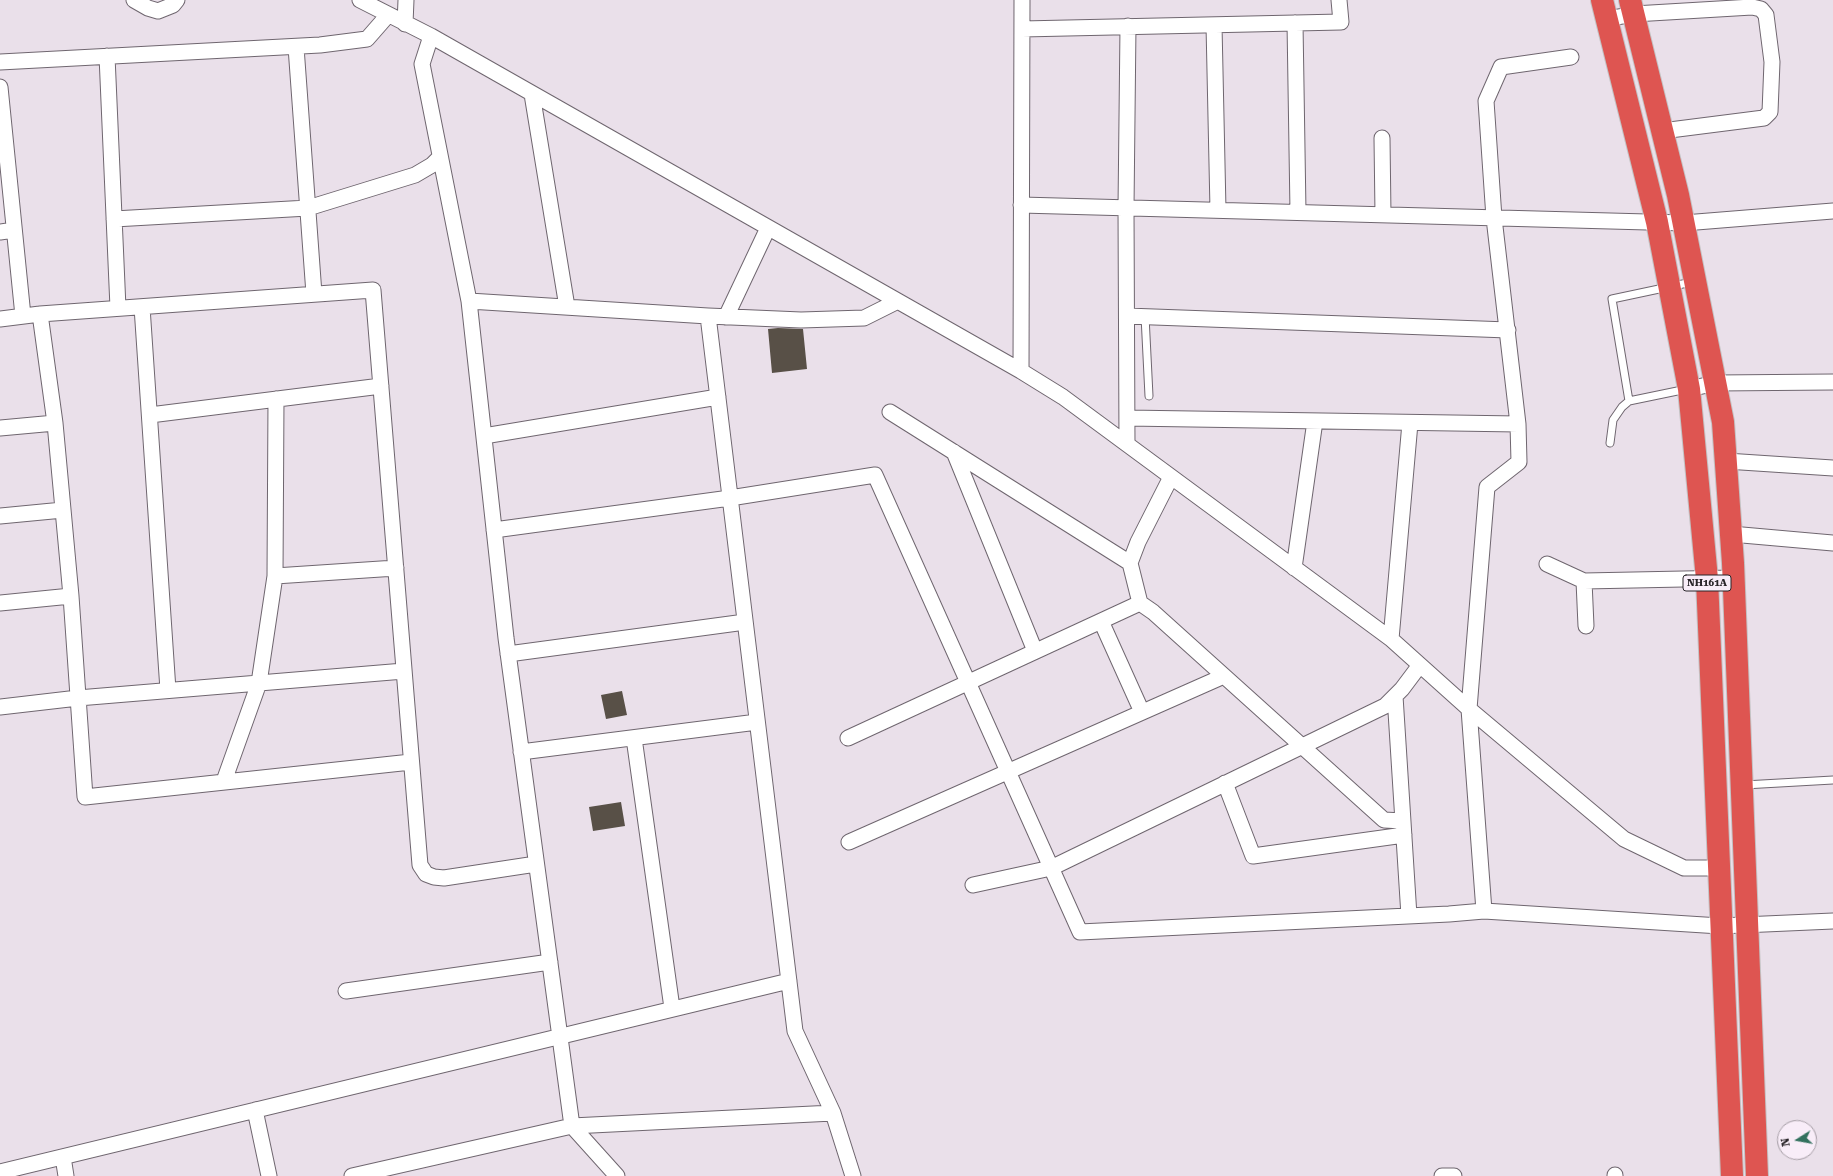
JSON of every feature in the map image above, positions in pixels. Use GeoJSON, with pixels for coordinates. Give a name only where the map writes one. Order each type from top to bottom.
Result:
{"type":"FeatureCollection","features":[{"type":"Feature","properties":{"kind":"highway","name":"NH161A"},"geometry":{"type":"LineString","coordinates":[[1632,7],[1684,223],[1723,422],[1734,578],[1757,1176]]}},
{"type":"Feature","properties":{"kind":"highway","name":"NH161A"},"geometry":{"type":"LineString","coordinates":[[1605,9],[1657,222],[1690,389],[1707,579],[1720,868],[1720,926],[1732,1176]]}},
{"type":"Feature","properties":{"kind":"street"},"geometry":{"type":"LineString","coordinates":[[134,0],[148,8],[158,11],[173,5],[177,0]]}},
{"type":"Feature","properties":{"kind":"street"},"geometry":{"type":"LineString","coordinates":[[360,0],[431,36],[1021,371],[1062,397],[1391,639],[1469,709],[1624,839],[1684,868],[1720,868]]}},
{"type":"Feature","properties":{"kind":"street"},"geometry":{"type":"LineString","coordinates":[[405,24],[406,0]]}},
{"type":"Feature","properties":{"kind":"street"},"geometry":{"type":"LineString","coordinates":[[1021,371],[1022,0]]}},
{"type":"Feature","properties":{"kind":"street"},"geometry":{"type":"LineString","coordinates":[[1022,29],[1341,22],[1339,0]]}},
{"type":"Feature","properties":{"kind":"street"},"geometry":{"type":"LineString","coordinates":[[1605,9],[1632,7],[1752,7],[1761,9],[1766,15],[1772,62],[1770,112],[1764,118],[1662,131]]}},
{"type":"Feature","properties":{"kind":"street"},"geometry":{"type":"LineString","coordinates":[[0,62],[296,47],[367,39],[388,15]]}},
{"type":"Feature","properties":{"kind":"street"},"geometry":{"type":"LineString","coordinates":[[1295,23],[1298,212]]}},
{"type":"Feature","properties":{"kind":"street"},"geometry":{"type":"LineString","coordinates":[[1214,25],[1218,210]]}},
{"type":"Feature","properties":{"kind":"street"},"geometry":{"type":"LineString","coordinates":[[1127,444],[1126,208],[1128,26]]}},
{"type":"Feature","properties":{"kind":"street"},"geometry":{"type":"LineString","coordinates":[[431,36],[422,64],[469,301],[508,654],[572,1126],[617,1176]]}},
{"type":"Feature","properties":{"kind":"street"},"geometry":{"type":"LineString","coordinates":[[296,47],[314,294]]}},
{"type":"Feature","properties":{"kind":"street"},"geometry":{"type":"LineString","coordinates":[[107,56],[118,308]]}},
{"type":"Feature","properties":{"kind":"street"},"geometry":{"type":"LineString","coordinates":[[1484,911],[1469,709],[1487,487],[1519,462],[1518,424],[1494,218],[1486,101],[1501,67],[1571,57]]}},
{"type":"Feature","properties":{"kind":"street"},"geometry":{"type":"LineString","coordinates":[[0,87],[7,231],[23,316]]}},
{"type":"Feature","properties":{"kind":"street"},"geometry":{"type":"LineString","coordinates":[[532,94],[567,307]]}},
{"type":"Feature","properties":{"kind":"street"},"geometry":{"type":"LineString","coordinates":[[1382,138],[1383,215]]}},
{"type":"Feature","properties":{"kind":"street"},"geometry":{"type":"LineString","coordinates":[[114,219],[308,208],[415,175],[432,165],[440,157]]}},
{"type":"Feature","properties":{"kind":"street"},"geometry":{"type":"LineString","coordinates":[[1021,205],[1684,223],[1833,211]]}},
{"type":"Feature","properties":{"kind":"street"},"geometry":{"type":"LineString","coordinates":[[726,317],[768,228]]}},
{"type":"Feature","properties":{"kind":"street"},"geometry":{"type":"LineString","coordinates":[[0,319],[40,314],[373,290],[420,865],[426,874],[444,878],[536,864]]}},
{"type":"Feature","properties":{"kind":"street"},"geometry":{"type":"LineString","coordinates":[[469,301],[708,316],[801,320],[864,318],[898,301]]}},
{"type":"Feature","properties":{"kind":"street"},"geometry":{"type":"LineString","coordinates":[[142,307],[168,690]]}},
{"type":"Feature","properties":{"kind":"street"},"geometry":{"type":"LineString","coordinates":[[40,314],[55,423],[71,596],[85,798],[224,781],[302,775],[411,762]]}},
{"type":"Feature","properties":{"kind":"street"},"geometry":{"type":"LineString","coordinates":[[708,316],[795,1031],[833,1113],[853,1176]]}},
{"type":"Feature","properties":{"kind":"street"},"geometry":{"type":"LineString","coordinates":[[1127,316],[1508,330]]}},
{"type":"Feature","properties":{"kind":"street"},"geometry":{"type":"LineString","coordinates":[[1690,389],[1716,384],[1833,382]]}},
{"type":"Feature","properties":{"kind":"street"},"geometry":{"type":"LineString","coordinates":[[150,415],[381,386]]}},
{"type":"Feature","properties":{"kind":"street"},"geometry":{"type":"LineString","coordinates":[[484,436],[718,397]]}},
{"type":"Feature","properties":{"kind":"street"},"geometry":{"type":"LineString","coordinates":[[224,781],[259,683],[275,576],[276,399]]}},
{"type":"Feature","properties":{"kind":"street"},"geometry":{"type":"LineString","coordinates":[[890,412],[1130,562]]}},
{"type":"Feature","properties":{"kind":"street"},"geometry":{"type":"LineString","coordinates":[[1127,418],[1518,424]]}},
{"type":"Feature","properties":{"kind":"street"},"geometry":{"type":"LineString","coordinates":[[1294,568],[1315,421]]}},
{"type":"Feature","properties":{"kind":"street"},"geometry":{"type":"LineString","coordinates":[[0,428],[55,423]]}},
{"type":"Feature","properties":{"kind":"street"},"geometry":{"type":"LineString","coordinates":[[1391,639],[1410,423]]}},
{"type":"Feature","properties":{"kind":"street"},"geometry":{"type":"LineString","coordinates":[[954,452],[1035,651]]}},
{"type":"Feature","properties":{"kind":"street"},"geometry":{"type":"LineString","coordinates":[[1726,461],[1833,468]]}},
{"type":"Feature","properties":{"kind":"street"},"geometry":{"type":"LineString","coordinates":[[494,530],[730,498],[875,475],[1080,932],[1484,911],[1720,926],[1833,921]]}},
{"type":"Feature","properties":{"kind":"street"},"geometry":{"type":"LineString","coordinates":[[1171,477],[1138,542],[1130,562],[1140,603],[1153,612],[1384,820],[1404,828]]}},
{"type":"Feature","properties":{"kind":"street"},"geometry":{"type":"LineString","coordinates":[[0,516],[63,510]]}},
{"type":"Feature","properties":{"kind":"street"},"geometry":{"type":"LineString","coordinates":[[1731,534],[1833,543]]}},
{"type":"Feature","properties":{"kind":"street"},"geometry":{"type":"LineString","coordinates":[[1547,564],[1584,581],[1734,578]]}},
{"type":"Feature","properties":{"kind":"street"},"geometry":{"type":"LineString","coordinates":[[275,576],[396,568]]}},
{"type":"Feature","properties":{"kind":"street"},"geometry":{"type":"LineString","coordinates":[[1584,581],[1586,626]]}},
{"type":"Feature","properties":{"kind":"street"},"geometry":{"type":"LineString","coordinates":[[0,604],[71,596]]}},
{"type":"Feature","properties":{"kind":"street"},"geometry":{"type":"LineString","coordinates":[[848,738],[1140,603]]}},
{"type":"Feature","properties":{"kind":"street"},"geometry":{"type":"LineString","coordinates":[[1100,621],[1142,712]]}},
{"type":"Feature","properties":{"kind":"street"},"geometry":{"type":"LineString","coordinates":[[508,654],[745,622]]}},
{"type":"Feature","properties":{"kind":"street"},"geometry":{"type":"LineString","coordinates":[[973,885],[1051,868],[1385,706],[1420,665]]}},
{"type":"Feature","properties":{"kind":"street"},"geometry":{"type":"LineString","coordinates":[[0,707],[78,698],[404,671]]}},
{"type":"Feature","properties":{"kind":"street"},"geometry":{"type":"LineString","coordinates":[[849,842],[1224,676]]}},
{"type":"Feature","properties":{"kind":"street"},"geometry":{"type":"LineString","coordinates":[[1395,696],[1409,916]]}},
{"type":"Feature","properties":{"kind":"street"},"geometry":{"type":"LineString","coordinates":[[521,752],[758,722]]}},
{"type":"Feature","properties":{"kind":"street"},"geometry":{"type":"LineString","coordinates":[[634,738],[672,1008]]}},
{"type":"Feature","properties":{"kind":"street"},"geometry":{"type":"LineString","coordinates":[[1225,783],[1253,856],[1404,828]]}},
{"type":"Feature","properties":{"kind":"street"},"geometry":{"type":"LineString","coordinates":[[346,990],[550,962]]}},
{"type":"Feature","properties":{"kind":"street"},"geometry":{"type":"LineString","coordinates":[[0,1172],[560,1035],[789,981]]}},
{"type":"Feature","properties":{"kind":"street"},"geometry":{"type":"LineString","coordinates":[[255,1110],[269,1176]]}},
{"type":"Feature","properties":{"kind":"street"},"geometry":{"type":"LineString","coordinates":[[352,1176],[572,1126],[833,1113]]}},
{"type":"Feature","properties":{"kind":"street"},"geometry":{"type":"LineString","coordinates":[[63,1157],[66,1176]]}},
{"type":"Feature","properties":{"kind":"street"},"geometry":{"type":"LineString","coordinates":[[1442,1176],[1454,1176]]}},
{"type":"Feature","properties":{"kind":"lane"},"geometry":{"type":"LineString","coordinates":[[1629,401],[1612,299],[1695,281]]}},
{"type":"Feature","properties":{"kind":"lane"},"geometry":{"type":"LineString","coordinates":[[1144,316],[1149,396]]}},
{"type":"Feature","properties":{"kind":"lane"},"geometry":{"type":"LineString","coordinates":[[1610,443],[1613,420],[1622,407],[1629,401],[1690,389]]}},
{"type":"Feature","properties":{"kind":"lane"},"geometry":{"type":"LineString","coordinates":[[1742,785],[1833,780]]}},
{"type":"Feature","properties":{"kind":"building"},"geometry":{"type":"Polygon","coordinates":[[[768,329],[803,329],[807,369],[772,373],[768,329]]]}},
{"type":"Feature","properties":{"kind":"building"},"geometry":{"type":"Polygon","coordinates":[[[622,691],[627,715],[606,719],[601,695],[622,691]]]}},
{"type":"Feature","properties":{"kind":"building"},"geometry":{"type":"Polygon","coordinates":[[[621,802],[625,826],[593,831],[589,807],[621,802]]]}}]}
